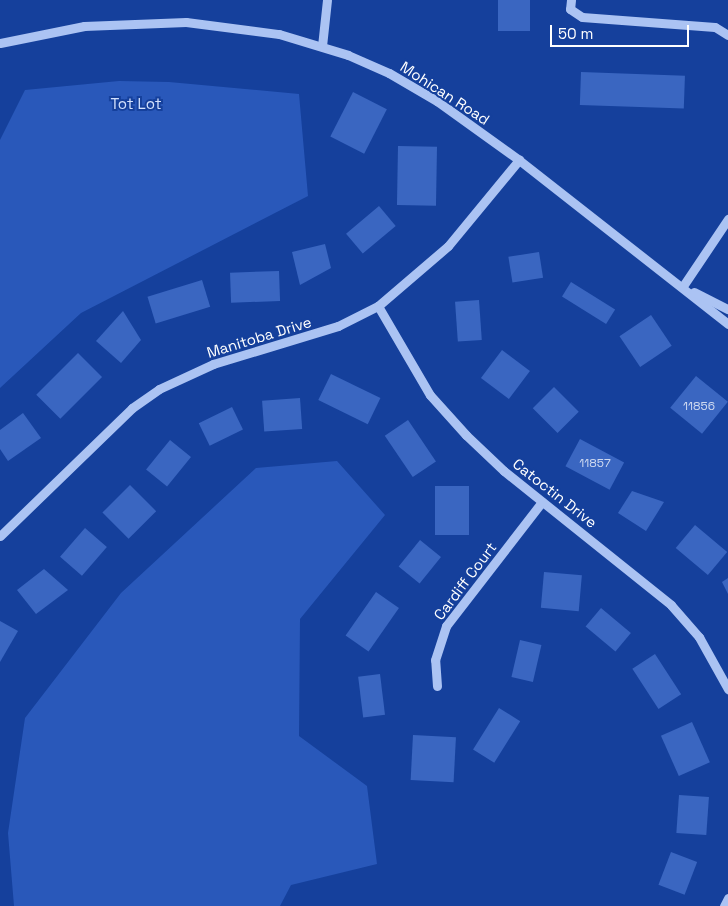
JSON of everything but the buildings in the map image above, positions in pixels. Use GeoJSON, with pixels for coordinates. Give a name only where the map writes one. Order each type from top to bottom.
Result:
{"type":"FeatureCollection","features":[{"type":"Feature","properties":{"kind":"street"},"geometry":{"type":"LineString","coordinates":[[322,46],[327,0]]}},
{"type":"Feature","properties":{"kind":"street"},"geometry":{"type":"LineString","coordinates":[[570,0],[570,9],[582,18],[715,27],[728,35]]}},
{"type":"Feature","properties":{"kind":"street","name":"Mohican Road"},"geometry":{"type":"LineString","coordinates":[[0,43],[84,26],[186,22],[261,31],[322,46],[390,73],[429,96],[519,160],[683,286],[728,324]]}},
{"type":"Feature","properties":{"kind":"street","name":"Manitoba Drive"},"geometry":{"type":"LineString","coordinates":[[0,536],[118,421],[159,389],[212,364],[338,326],[378,306],[448,246],[519,160]]}},
{"type":"Feature","properties":{"kind":"street"},"geometry":{"type":"LineString","coordinates":[[683,286],[728,219]]}},
{"type":"Feature","properties":{"kind":"street","name":"Mohican Road"},"geometry":{"type":"LineString","coordinates":[[683,286],[728,309]]}},
{"type":"Feature","properties":{"kind":"street","name":"Catoctin Drive"},"geometry":{"type":"LineString","coordinates":[[378,306],[430,395],[498,465],[671,605],[699,637],[728,689]]}},
{"type":"Feature","properties":{"kind":"street","name":"Cardiff Court"},"geometry":{"type":"LineString","coordinates":[[438,686],[435,660],[446,626],[542,502]]}},
{"type":"Feature","properties":{"kind":"street"},"geometry":{"type":"LineString","coordinates":[[724,906],[728,898]]}},
{"type":"Feature","properties":{"kind":"green space","name":"Tot Lot"},"geometry":{"type":"Polygon","coordinates":[[[119,81],[169,82],[299,94],[308,196],[81,313],[0,388],[0,140],[25,90],[119,81]]]}},
{"type":"Feature","properties":{"kind":"green space"},"geometry":{"type":"Polygon","coordinates":[[[337,461],[385,515],[300,619],[299,736],[367,786],[377,864],[291,885],[280,906],[14,906],[8,833],[25,718],[121,593],[256,468],[337,461]]]}}]}
